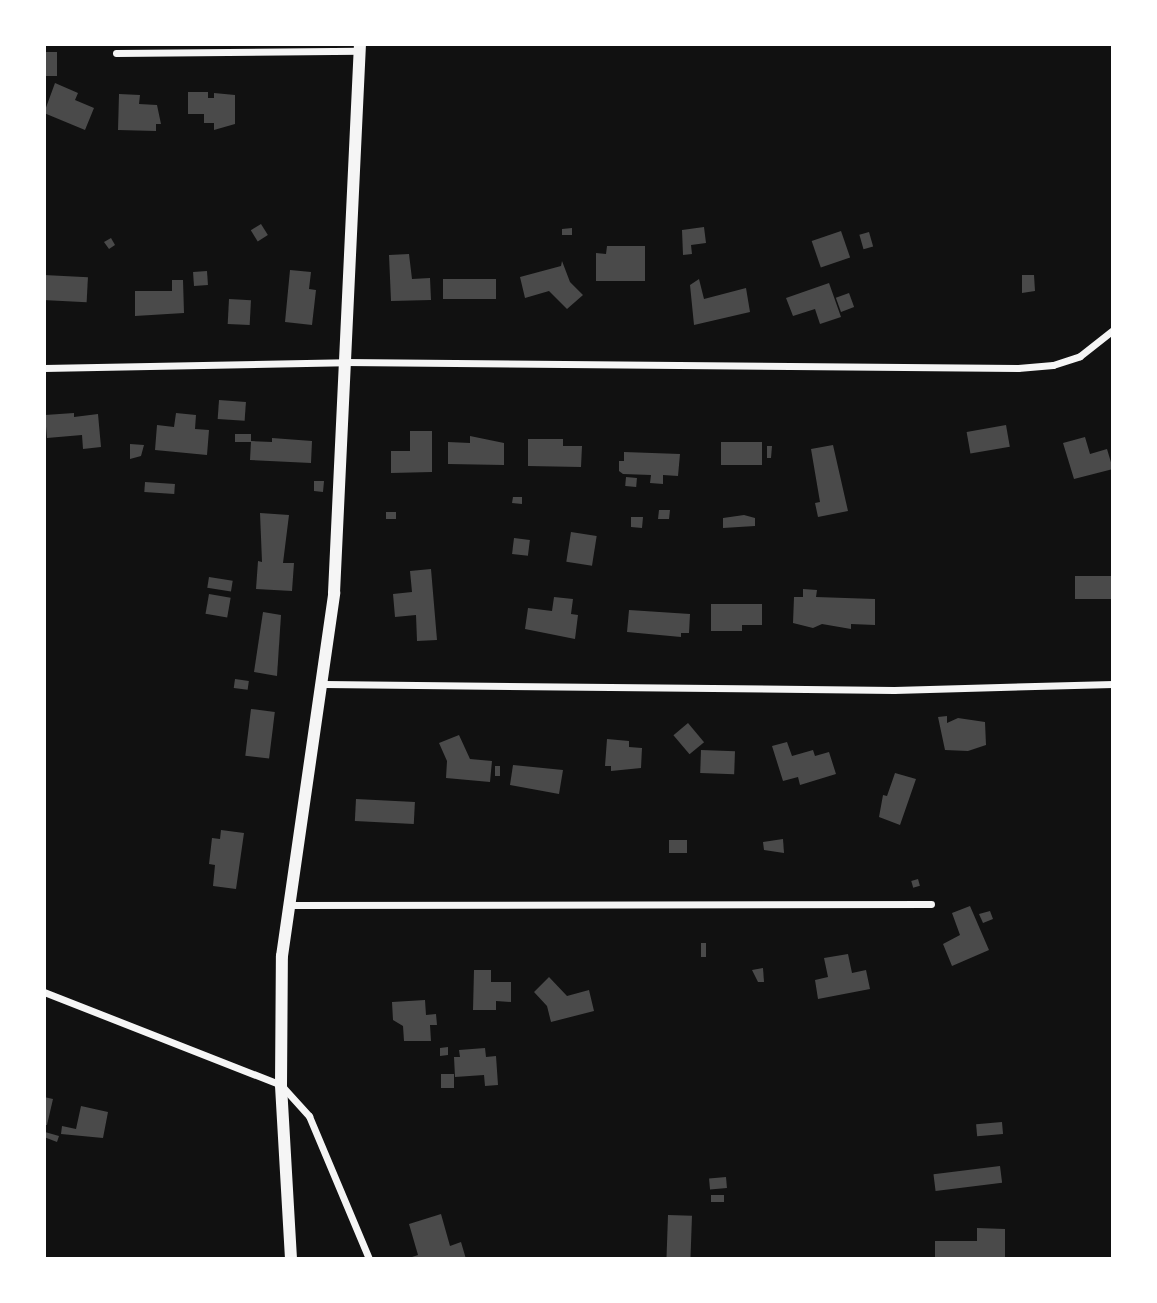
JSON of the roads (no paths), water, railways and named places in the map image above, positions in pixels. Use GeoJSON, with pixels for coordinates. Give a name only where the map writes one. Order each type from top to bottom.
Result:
{"type":"FeatureCollection","features":[{"type":"Feature","properties":{"kind":"street"},"geometry":{"type":"LineString","coordinates":[[116,53],[360,47],[334,593],[324,684],[282,956],[281,1085],[291,1259]]}},
{"type":"Feature","properties":{"kind":"street"},"geometry":{"type":"LineString","coordinates":[[44,368],[345,362],[1018,368],[1053,365],[1080,356],[1113,330]]}},
{"type":"Feature","properties":{"kind":"street"},"geometry":{"type":"LineString","coordinates":[[324,684],[894,690],[1113,684]]}},
{"type":"Feature","properties":{"kind":"street"},"geometry":{"type":"LineString","coordinates":[[288,905],[931,904]]}},
{"type":"Feature","properties":{"kind":"street"},"geometry":{"type":"LineString","coordinates":[[44,992],[281,1085],[309,1116],[369,1259]]}}]}
